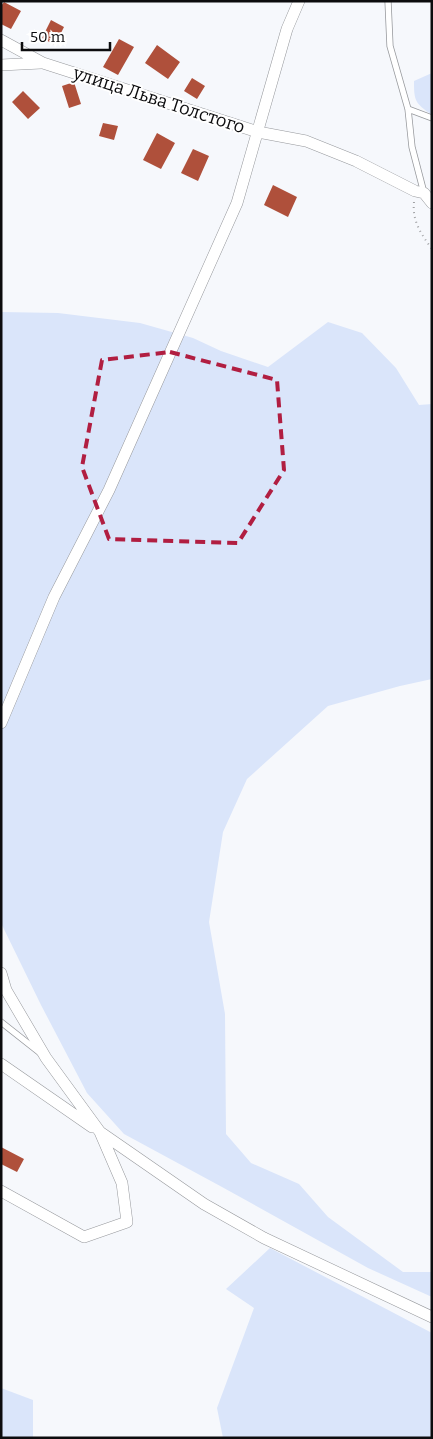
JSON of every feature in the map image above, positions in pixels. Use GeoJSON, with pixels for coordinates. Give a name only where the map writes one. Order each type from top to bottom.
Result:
{"type":"FeatureCollection","features":[{"type":"Feature","properties":{"kind":"street","name":"улица Льва Толстого"},"geometry":{"type":"LineString","coordinates":[[1,40],[43,63],[258,132],[287,30],[299,1]]}},
{"type":"Feature","properties":{"kind":"street","name":"улица Льва Толстого"},"geometry":{"type":"LineString","coordinates":[[1,64],[43,63]]}},
{"type":"Feature","properties":{"kind":"street"},"geometry":{"type":"LineString","coordinates":[[1,723],[54,597],[109,490],[237,202],[258,132],[306,142],[356,161],[420,192],[432,203]]}},
{"type":"Feature","properties":{"kind":"street"},"geometry":{"type":"LineString","coordinates":[[1,973],[6,990],[46,1058],[100,1132],[122,1183],[127,1222],[84,1237],[1,1190]]}},
{"type":"Feature","properties":{"kind":"street"},"geometry":{"type":"LineString","coordinates":[[1,1064],[213,1209],[264,1238],[432,1317]]}},
{"type":"Feature","properties":{"kind":"lane"},"geometry":{"type":"LineString","coordinates":[[388,1],[390,46],[408,109],[420,192]]}},
{"type":"Feature","properties":{"kind":"lane"},"geometry":{"type":"LineString","coordinates":[[408,109],[432,118]]}},
{"type":"Feature","properties":{"kind":"lane"},"geometry":{"type":"LineString","coordinates":[[1,1022],[46,1058]]}},
{"type":"Feature","properties":{"kind":"path"},"geometry":{"type":"LineString","coordinates":[[420,192],[413,210],[419,232],[432,249]]}},
{"type":"Feature","properties":{"kind":"highlighted area"},"geometry":{"type":"Polygon","coordinates":[[[170,352],[277,380],[284,470],[238,543],[109,539],[82,467],[102,360],[170,352]]]}},
{"type":"Feature","properties":{"kind":"shaded area"},"geometry":{"type":"Polygon","coordinates":[[[432,73],[432,115],[417,101],[414,93],[414,81],[432,73]]]}},
{"type":"Feature","properties":{"kind":"shaded area"},"geometry":{"type":"Polygon","coordinates":[[[1,312],[58,313],[140,323],[193,338],[221,351],[268,367],[328,322],[362,333],[396,368],[419,405],[432,404],[432,679],[328,706],[247,779],[223,832],[209,922],[225,1014],[226,1134],[251,1163],[299,1184],[328,1217],[403,1272],[432,1272],[432,1297],[368,1268],[124,1134],[87,1093],[1,923],[1,312]]]}},
{"type":"Feature","properties":{"kind":"shaded area"},"geometry":{"type":"Polygon","coordinates":[[[270,1248],[432,1333],[432,1438],[223,1438],[217,1408],[254,1308],[226,1289],[270,1248]]]}},
{"type":"Feature","properties":{"kind":"shaded area"},"geometry":{"type":"Polygon","coordinates":[[[1,1388],[33,1400],[33,1438],[1,1438],[1,1388]]]}},
{"type":"Feature","properties":{"kind":"building"},"geometry":{"type":"Polygon","coordinates":[[[4,2],[21,11],[11,29],[1,24],[1,6],[4,2]]]}},
{"type":"Feature","properties":{"kind":"building"},"geometry":{"type":"Polygon","coordinates":[[[51,20],[64,27],[55,45],[42,38],[51,20]]]}},
{"type":"Feature","properties":{"kind":"building"},"geometry":{"type":"Polygon","coordinates":[[[119,39],[134,47],[118,75],[103,67],[119,39]]]}},
{"type":"Feature","properties":{"kind":"building"},"geometry":{"type":"Polygon","coordinates":[[[157,45],[180,62],[168,79],[145,63],[157,45]]]}},
{"type":"Feature","properties":{"kind":"building"},"geometry":{"type":"Polygon","coordinates":[[[192,78],[205,86],[197,99],[184,91],[192,78]]]}},
{"type":"Feature","properties":{"kind":"building"},"geometry":{"type":"Polygon","coordinates":[[[74,82],[81,104],[69,108],[62,86],[74,82]]]}},
{"type":"Feature","properties":{"kind":"building"},"geometry":{"type":"Polygon","coordinates":[[[23,91],[40,108],[28,119],[12,102],[23,91]]]}},
{"type":"Feature","properties":{"kind":"building"},"geometry":{"type":"Polygon","coordinates":[[[103,123],[118,126],[114,140],[99,136],[103,123]]]}},
{"type":"Feature","properties":{"kind":"building"},"geometry":{"type":"Polygon","coordinates":[[[157,133],[175,143],[161,169],[143,160],[157,133]]]}},
{"type":"Feature","properties":{"kind":"building"},"geometry":{"type":"Polygon","coordinates":[[[193,149],[209,156],[198,181],[181,173],[193,149]]]}},
{"type":"Feature","properties":{"kind":"building"},"geometry":{"type":"Polygon","coordinates":[[[273,185],[297,197],[288,217],[264,205],[273,185]]]}},
{"type":"Feature","properties":{"kind":"building"},"geometry":{"type":"Polygon","coordinates":[[[1,1147],[24,1159],[17,1172],[1,1164],[1,1147]]]}}]}
